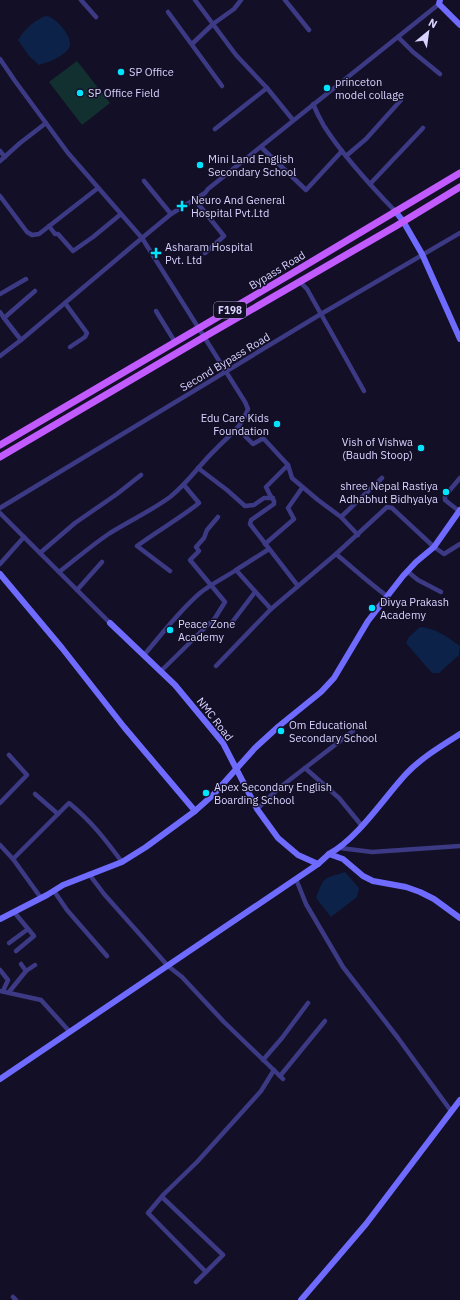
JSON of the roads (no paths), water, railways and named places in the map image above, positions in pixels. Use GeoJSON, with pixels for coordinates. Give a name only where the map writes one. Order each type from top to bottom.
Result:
{"type":"FeatureCollection","features":[{"type":"Feature","properties":{"kind":"main road","name":"Bypass Road"},"geometry":{"type":"LineString","coordinates":[[0,445],[460,173]]}},
{"type":"Feature","properties":{"kind":"main road","name":"Bypass Road"},"geometry":{"type":"LineString","coordinates":[[0,457],[460,187]]}},
{"type":"Feature","properties":{"kind":"street"},"geometry":{"type":"LineString","coordinates":[[81,0],[96,17]]}},
{"type":"Feature","properties":{"kind":"street"},"geometry":{"type":"LineString","coordinates":[[195,0],[236,55],[267,88],[293,120]]}},
{"type":"Feature","properties":{"kind":"street"},"geometry":{"type":"LineString","coordinates":[[192,44],[213,24],[234,9],[241,0]]}},
{"type":"Feature","properties":{"kind":"street"},"geometry":{"type":"LineString","coordinates":[[285,0],[309,30]]}},
{"type":"Feature","properties":{"kind":"street"},"geometry":{"type":"LineString","coordinates":[[0,356],[171,214],[195,200],[398,37],[439,2],[459,22]]}},
{"type":"Feature","properties":{"kind":"street"},"geometry":{"type":"LineString","coordinates":[[168,12],[222,86]]}},
{"type":"Feature","properties":{"kind":"street"},"geometry":{"type":"LineString","coordinates":[[398,37],[413,52],[440,74]]}},
{"type":"Feature","properties":{"kind":"street"},"geometry":{"type":"LineString","coordinates":[[0,59],[68,153],[142,238],[248,409],[238,429],[217,447],[184,485],[169,498],[110,534],[59,572]]}},
{"type":"Feature","properties":{"kind":"street"},"geometry":{"type":"LineString","coordinates":[[215,129],[267,88]]}},
{"type":"Feature","properties":{"kind":"street"},"geometry":{"type":"LineString","coordinates":[[346,156],[366,138],[401,100]]}},
{"type":"Feature","properties":{"kind":"street"},"geometry":{"type":"LineString","coordinates":[[313,104],[323,126],[342,151],[404,221],[422,254],[459,336]]}},
{"type":"Feature","properties":{"kind":"street"},"geometry":{"type":"LineString","coordinates":[[0,161],[46,123]]}},
{"type":"Feature","properties":{"kind":"street"},"geometry":{"type":"LineString","coordinates":[[370,184],[423,128]]}},
{"type":"Feature","properties":{"kind":"street"},"geometry":{"type":"LineString","coordinates":[[261,147],[306,190],[342,151]]}},
{"type":"Feature","properties":{"kind":"street"},"geometry":{"type":"LineString","coordinates":[[0,151],[5,157]]}},
{"type":"Feature","properties":{"kind":"street"},"geometry":{"type":"LineString","coordinates":[[144,181],[171,214]]}},
{"type":"Feature","properties":{"kind":"street"},"geometry":{"type":"LineString","coordinates":[[0,196],[27,232],[32,235],[39,234],[98,188]]}},
{"type":"Feature","properties":{"kind":"street"},"geometry":{"type":"LineString","coordinates":[[195,200],[224,236],[205,253]]}},
{"type":"Feature","properties":{"kind":"street"},"geometry":{"type":"LineString","coordinates":[[49,226],[55,234],[58,234],[73,251],[121,214]]}},
{"type":"Feature","properties":{"kind":"street","name":"Second Bypass Road"},"geometry":{"type":"LineString","coordinates":[[0,508],[321,314],[460,233]]}},
{"type":"Feature","properties":{"kind":"street"},"geometry":{"type":"LineString","coordinates":[[0,294],[26,279]]}},
{"type":"Feature","properties":{"kind":"street"},"geometry":{"type":"LineString","coordinates":[[300,282],[307,289],[364,391]]}},
{"type":"Feature","properties":{"kind":"street"},"geometry":{"type":"LineString","coordinates":[[4,318],[35,291]]}},
{"type":"Feature","properties":{"kind":"street"},"geometry":{"type":"LineString","coordinates":[[65,303],[87,333],[85,338],[70,347]]}},
{"type":"Feature","properties":{"kind":"street"},"geometry":{"type":"LineString","coordinates":[[156,311],[175,342]]}},
{"type":"Feature","properties":{"kind":"street"},"geometry":{"type":"LineString","coordinates":[[0,312],[21,340]]}},
{"type":"Feature","properties":{"kind":"street"},"geometry":{"type":"LineString","coordinates":[[238,429],[253,444],[264,439],[288,465],[292,478],[302,488],[341,517],[358,535]]}},
{"type":"Feature","properties":{"kind":"street"},"geometry":{"type":"LineString","coordinates":[[288,465],[266,486],[273,498],[274,504],[250,522],[251,526],[298,586]]}},
{"type":"Feature","properties":{"kind":"street"},"geometry":{"type":"LineString","coordinates":[[198,468],[245,506],[254,505],[264,498],[273,498]]}},
{"type":"Feature","properties":{"kind":"street"},"geometry":{"type":"LineString","coordinates":[[40,553],[75,523],[141,475]]}},
{"type":"Feature","properties":{"kind":"street"},"geometry":{"type":"LineString","coordinates":[[341,517],[382,478]]}},
{"type":"Feature","properties":{"kind":"street"},"geometry":{"type":"LineString","coordinates":[[0,919],[63,885],[122,862],[146,847],[195,811],[213,795],[255,748],[278,726],[321,692],[334,678],[368,621],[387,596],[407,571],[434,547],[459,511],[446,500],[445,496],[460,478]]}},
{"type":"Feature","properties":{"kind":"street"},"geometry":{"type":"LineString","coordinates":[[170,570],[137,546],[199,503],[184,485]]}},
{"type":"Feature","properties":{"kind":"street"},"geometry":{"type":"LineString","coordinates":[[265,544],[294,519],[288,508],[302,488]]}},
{"type":"Feature","properties":{"kind":"street"},"geometry":{"type":"LineString","coordinates":[[216,666],[271,609],[389,507],[444,554],[460,544]]}},
{"type":"Feature","properties":{"kind":"street","name":"NMC Road"},"geometry":{"type":"LineString","coordinates":[[0,513],[110,623],[175,685],[223,743],[257,808],[278,838],[298,855],[318,864]]}},
{"type":"Feature","properties":{"kind":"street"},"geometry":{"type":"LineString","coordinates":[[161,671],[215,618],[225,602],[190,560],[199,551],[196,547],[218,517]]}},
{"type":"Feature","properties":{"kind":"street"},"geometry":{"type":"LineString","coordinates":[[0,564],[24,537]]}},
{"type":"Feature","properties":{"kind":"street"},"geometry":{"type":"LineString","coordinates":[[144,655],[200,593],[269,549]]}},
{"type":"Feature","properties":{"kind":"street"},"geometry":{"type":"LineString","coordinates":[[336,554],[387,596]]}},
{"type":"Feature","properties":{"kind":"street"},"geometry":{"type":"LineString","coordinates":[[77,590],[102,562]]}},
{"type":"Feature","properties":{"kind":"street"},"geometry":{"type":"LineString","coordinates":[[236,570],[271,609]]}},
{"type":"Feature","properties":{"kind":"street"},"geometry":{"type":"LineString","coordinates":[[407,571],[418,580],[441,592]]}},
{"type":"Feature","properties":{"kind":"street"},"geometry":{"type":"LineString","coordinates":[[0,574],[62,648],[124,727],[195,811]]}},
{"type":"Feature","properties":{"kind":"street"},"geometry":{"type":"LineString","coordinates":[[230,625],[255,592]]}},
{"type":"Feature","properties":{"kind":"street"},"geometry":{"type":"LineString","coordinates":[[257,808],[279,788],[353,731]]}},
{"type":"Feature","properties":{"kind":"street"},"geometry":{"type":"LineString","coordinates":[[0,1079],[318,864],[329,854],[340,848],[362,826],[415,764],[460,734]]}},
{"type":"Feature","properties":{"kind":"street"},"geometry":{"type":"LineString","coordinates":[[0,803],[27,775],[9,755]]}},
{"type":"Feature","properties":{"kind":"street"},"geometry":{"type":"LineString","coordinates":[[305,768],[339,798],[362,826]]}},
{"type":"Feature","properties":{"kind":"street"},"geometry":{"type":"LineString","coordinates":[[35,794],[58,814]]}},
{"type":"Feature","properties":{"kind":"street"},"geometry":{"type":"LineString","coordinates":[[13,859],[68,803],[100,832],[122,862]]}},
{"type":"Feature","properties":{"kind":"street"},"geometry":{"type":"LineString","coordinates":[[0,845],[13,859],[41,898]]}},
{"type":"Feature","properties":{"kind":"street"},"geometry":{"type":"LineString","coordinates":[[340,848],[372,852],[460,846]]}},
{"type":"Feature","properties":{"kind":"street"},"geometry":{"type":"LineString","coordinates":[[329,854],[343,859],[363,876],[373,881],[406,887],[420,892],[460,918]]}},
{"type":"Feature","properties":{"kind":"street"},"geometry":{"type":"LineString","coordinates":[[89,874],[104,894],[168,966],[182,978],[282,1078],[325,1021]]}},
{"type":"Feature","properties":{"kind":"street"},"geometry":{"type":"LineString","coordinates":[[296,879],[306,904],[343,967],[398,1038],[451,1111]]}},
{"type":"Feature","properties":{"kind":"street"},"geometry":{"type":"LineString","coordinates":[[54,891],[67,910],[107,956]]}},
{"type":"Feature","properties":{"kind":"street"},"geometry":{"type":"LineString","coordinates":[[14,912],[34,936],[16,951]]}},
{"type":"Feature","properties":{"kind":"street"},"geometry":{"type":"LineString","coordinates":[[9,943],[28,929]]}},
{"type":"Feature","properties":{"kind":"street"},"geometry":{"type":"LineString","coordinates":[[21,964],[26,971]]}},
{"type":"Feature","properties":{"kind":"street"},"geometry":{"type":"LineString","coordinates":[[4,991],[35,965]]}},
{"type":"Feature","properties":{"kind":"street"},"geometry":{"type":"LineString","coordinates":[[0,970],[8,980],[4,991]]}},
{"type":"Feature","properties":{"kind":"street"},"geometry":{"type":"LineString","coordinates":[[4,991],[41,1000],[70,1032]]}},
{"type":"Feature","properties":{"kind":"street"},"geometry":{"type":"LineString","coordinates":[[263,1060],[282,1038],[308,1003]]}},
{"type":"Feature","properties":{"kind":"street"},"geometry":{"type":"LineString","coordinates":[[206,1272],[148,1213],[162,1196],[197,1162],[261,1091],[274,1070]]}},
{"type":"Feature","properties":{"kind":"street"},"geometry":{"type":"LineString","coordinates":[[301,1300],[361,1230],[460,1100]]}},
{"type":"Feature","properties":{"kind":"street"},"geometry":{"type":"LineString","coordinates":[[162,1196],[223,1255],[196,1282]]}},
{"type":"Feature","properties":{"kind":"water"},"geometry":{"type":"Polygon","coordinates":[[[46,16],[50,17],[59,24],[67,34],[70,44],[69,48],[60,57],[39,65],[29,56],[18,40],[30,25],[46,16]]]}},
{"type":"Feature","properties":{"kind":"water"},"geometry":{"type":"Polygon","coordinates":[[[420,627],[436,631],[460,646],[459,655],[439,673],[432,673],[406,643],[409,637],[420,627]]]}},
{"type":"Feature","properties":{"kind":"water"},"geometry":{"type":"Polygon","coordinates":[[[345,872],[359,888],[357,897],[331,917],[316,898],[325,879],[345,872]]]}},
{"type":"Feature","properties":{"kind":"place","name":"SP Office"},"geometry":{"type":"Point","coordinates":[121,72]}},
{"type":"Feature","properties":{"kind":"place","name":"princeton model collage"},"geometry":{"type":"Point","coordinates":[327,88]}},
{"type":"Feature","properties":{"kind":"place","name":"SP Office Field"},"geometry":{"type":"Point","coordinates":[80,93]}},
{"type":"Feature","properties":{"kind":"place","name":"Mini Land English Secondary School"},"geometry":{"type":"Point","coordinates":[200,165]}},
{"type":"Feature","properties":{"kind":"place","name":"Neuro And General Hospital Pvt.Ltd"},"geometry":{"type":"Point","coordinates":[182,206]}},
{"type":"Feature","properties":{"kind":"place","name":"Asharam Hospital Pvt. Ltd"},"geometry":{"type":"Point","coordinates":[156,253]}},
{"type":"Feature","properties":{"kind":"place","name":"Edu Care Kids Foundation"},"geometry":{"type":"Point","coordinates":[277,424]}},
{"type":"Feature","properties":{"kind":"place","name":"Vish of Vishwa (Baudh Stoop)"},"geometry":{"type":"Point","coordinates":[421,448]}},
{"type":"Feature","properties":{"kind":"place","name":"shree Nepal Rastiya Adhabhut Bidhyalya"},"geometry":{"type":"Point","coordinates":[446,492]}},
{"type":"Feature","properties":{"kind":"place","name":"Divya Prakash Academy"},"geometry":{"type":"Point","coordinates":[372,608]}},
{"type":"Feature","properties":{"kind":"place","name":"Peace Zone Academy"},"geometry":{"type":"Point","coordinates":[170,630]}},
{"type":"Feature","properties":{"kind":"place","name":"Om Educational Secondary School"},"geometry":{"type":"Point","coordinates":[281,731]}},
{"type":"Feature","properties":{"kind":"place","name":"Apex Secondary English Boarding School"},"geometry":{"type":"Point","coordinates":[206,793]}}]}
